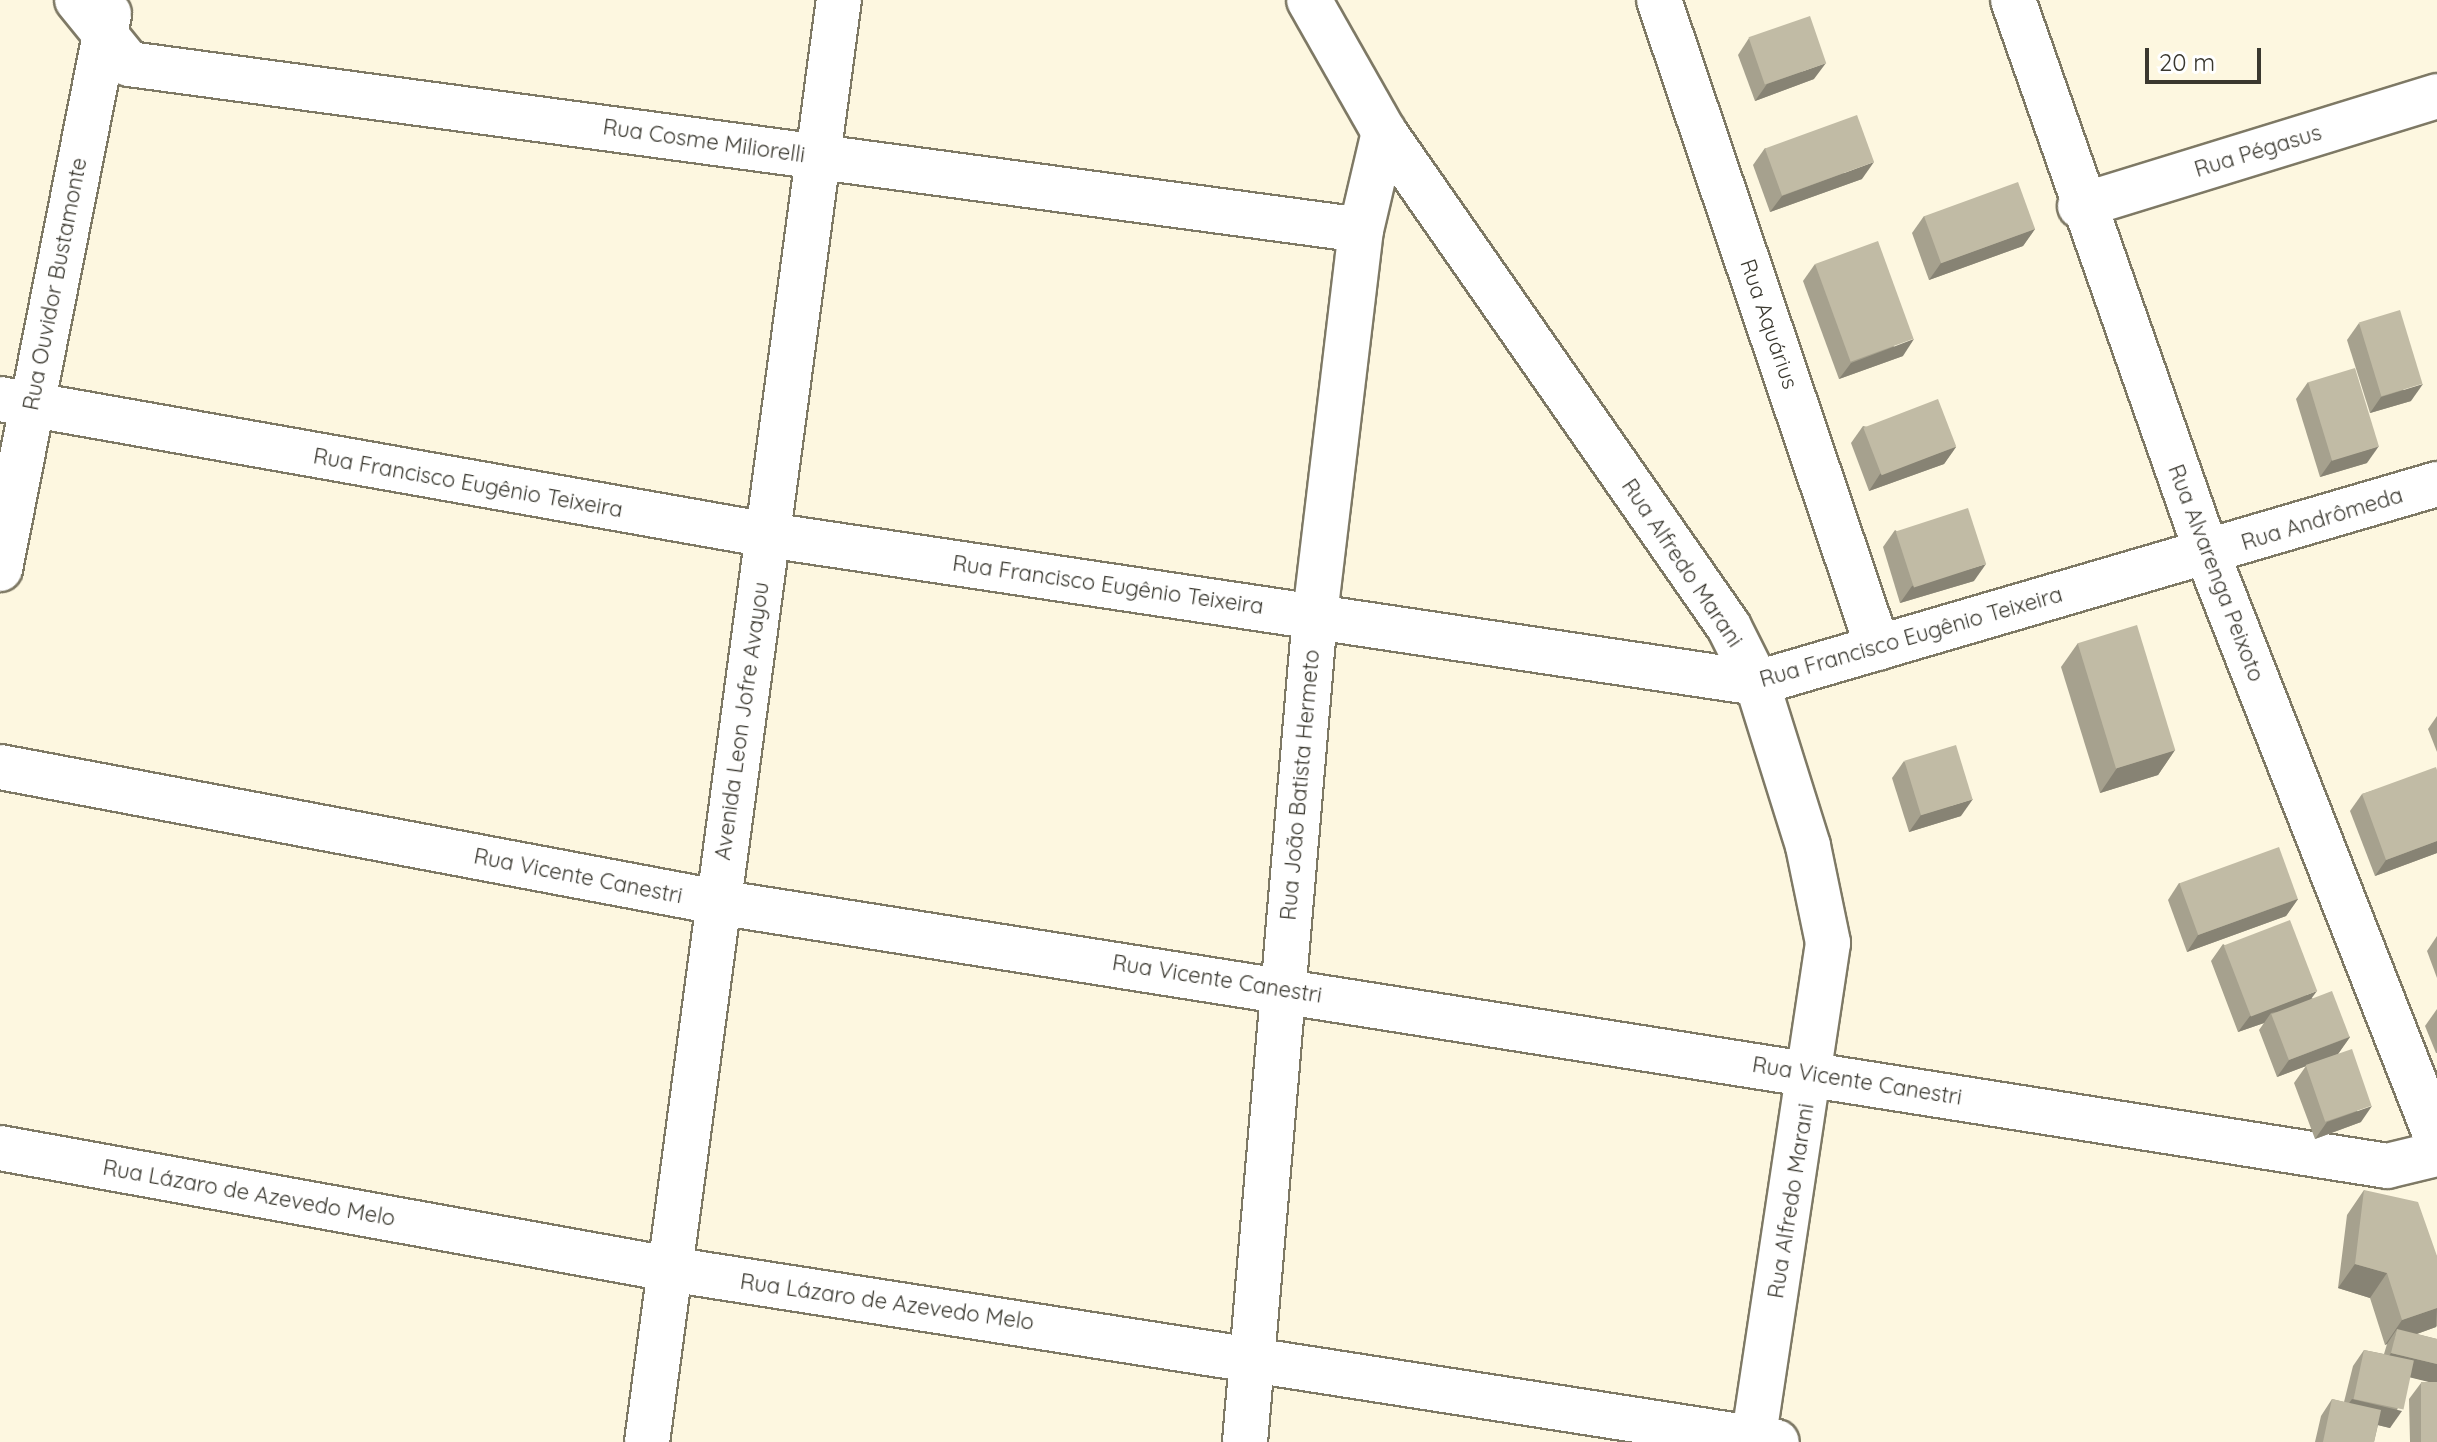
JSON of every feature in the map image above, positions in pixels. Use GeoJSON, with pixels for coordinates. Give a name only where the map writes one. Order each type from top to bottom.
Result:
{"type":"FeatureCollection","features":[{"type":"Feature","properties":{"kind":"street","name":"Rua Cosme Miliorelli"},"geometry":{"type":"LineString","coordinates":[[77,0],[108,18],[129,64],[1361,230]]}},
{"type":"Feature","properties":{"kind":"street","name":"Avenida Leon Jofre Avayou"},"geometry":{"type":"LineString","coordinates":[[647,1442],[717,902],[822,157],[839,0]]}},
{"type":"Feature","properties":{"kind":"street","name":"Rua Alfredo Marani"},"geometry":{"type":"LineString","coordinates":[[1309,0],[1384,132],[1729,627],[1757,683],[1808,846],[1828,943],[1761,1440]]}},
{"type":"Feature","properties":{"kind":"street","name":"Rua Aquárius"},"geometry":{"type":"LineString","coordinates":[[1659,0],[1878,648]]}},
{"type":"Feature","properties":{"kind":"street","name":"Rua Alvarenga Peixoto"},"geometry":{"type":"LineString","coordinates":[[2013,0],[2080,206],[2207,553],[2437,1139]]}},
{"type":"Feature","properties":{"kind":"street","name":"Rua Ouvidor Bustamonte"},"geometry":{"type":"LineString","coordinates":[[0,569],[15,403],[108,18]]}},
{"type":"Feature","properties":{"kind":"street","name":"Rua Pégasus"},"geometry":{"type":"LineString","coordinates":[[2080,206],[2437,96]]}},
{"type":"Feature","properties":{"kind":"street","name":"Rua João Batista Hermeto"},"geometry":{"type":"LineString","coordinates":[[1245,1442],[1315,615],[1361,230],[1384,132]]}},
{"type":"Feature","properties":{"kind":"street","name":"Rua Francisco Eugênio Teixeira"},"geometry":{"type":"LineString","coordinates":[[15,403],[768,535],[1757,683],[2207,553]]}},
{"type":"Feature","properties":{"kind":"street","name":"Rua Andrômeda"},"geometry":{"type":"LineString","coordinates":[[2207,553],[2437,484]]}},
{"type":"Feature","properties":{"kind":"street","name":"Rua Vicente Canestri"},"geometry":{"type":"LineString","coordinates":[[0,767],[717,902],[2387,1166],[2437,1154]]}},
{"type":"Feature","properties":{"kind":"street","name":"Rua Lázaro de Azevedo Melo"},"geometry":{"type":"LineString","coordinates":[[0,1148],[669,1269],[1253,1356],[1761,1440]]}},
{"type":"Feature","properties":{"kind":"building"},"geometry":{"type":"Polygon","coordinates":[[[1810,16],[1826,63],[1765,84],[1749,37],[1810,16]]]}},
{"type":"Feature","properties":{"kind":"building"},"geometry":{"type":"Polygon","coordinates":[[[1857,115],[1874,162],[1782,196],[1765,149],[1857,115]]]}},
{"type":"Feature","properties":{"kind":"building"},"geometry":{"type":"Polygon","coordinates":[[[2018,182],[2035,229],[1941,263],[1924,216],[2018,182]]]}},
{"type":"Feature","properties":{"kind":"building"},"geometry":{"type":"Polygon","coordinates":[[[1878,241],[1914,339],[1851,362],[1815,264],[1878,241]]]}},
{"type":"Feature","properties":{"kind":"building"},"geometry":{"type":"Polygon","coordinates":[[[2400,310],[2423,384],[2381,396],[2359,323],[2400,310]]]}},
{"type":"Feature","properties":{"kind":"building"},"geometry":{"type":"Polygon","coordinates":[[[2355,368],[2379,446],[2332,461],[2308,382],[2355,368]]]}},
{"type":"Feature","properties":{"kind":"building"},"geometry":{"type":"Polygon","coordinates":[[[1938,399],[1956,447],[1882,475],[1863,428],[1938,399]]]}},
{"type":"Feature","properties":{"kind":"building"},"geometry":{"type":"Polygon","coordinates":[[[1968,508],[1986,564],[1914,588],[1896,531],[1968,508]]]}},
{"type":"Feature","properties":{"kind":"building"},"geometry":{"type":"Polygon","coordinates":[[[2137,625],[2175,750],[2116,768],[2078,643],[2137,625]]]}},
{"type":"Feature","properties":{"kind":"building"},"geometry":{"type":"Polygon","coordinates":[[[1956,745],[1973,800],[1921,815],[1904,761],[1956,745]]]}},
{"type":"Feature","properties":{"kind":"building"},"geometry":{"type":"Polygon","coordinates":[[[2436,767],[2437,841],[2386,860],[2362,794],[2436,767]]]}},
{"type":"Feature","properties":{"kind":"building"},"geometry":{"type":"Polygon","coordinates":[[[2279,847],[2298,899],[2198,935],[2179,883],[2279,847]]]}},
{"type":"Feature","properties":{"kind":"building"},"geometry":{"type":"Polygon","coordinates":[[[2290,920],[2317,991],[2251,1016],[2224,945],[2290,920]]]}},
{"type":"Feature","properties":{"kind":"building"},"geometry":{"type":"Polygon","coordinates":[[[2332,991],[2350,1037],[2289,1060],[2271,1014],[2332,991]]]}},
{"type":"Feature","properties":{"kind":"building"},"geometry":{"type":"Polygon","coordinates":[[[2352,1049],[2372,1106],[2325,1122],[2306,1065],[2352,1049]]]}},
{"type":"Feature","properties":{"kind":"building"},"geometry":{"type":"Polygon","coordinates":[[[2364,1190],[2418,1202],[2437,1256],[2437,1308],[2402,1320],[2387,1273],[2355,1264],[2364,1190]]]}},
{"type":"Feature","properties":{"kind":"building"},"geometry":{"type":"Polygon","coordinates":[[[2397,1329],[2437,1339],[2437,1364],[2391,1353],[2397,1329]]]}},
{"type":"Feature","properties":{"kind":"building"},"geometry":{"type":"Polygon","coordinates":[[[2364,1350],[2414,1361],[2403,1410],[2354,1399],[2364,1350]]]}},
{"type":"Feature","properties":{"kind":"building"},"geometry":{"type":"Polygon","coordinates":[[[2421,1382],[2437,1382],[2437,1442],[2421,1442],[2421,1382]]]}},
{"type":"Feature","properties":{"kind":"building"},"geometry":{"type":"Polygon","coordinates":[[[2332,1399],[2381,1410],[2374,1442],[2323,1442],[2332,1399]]]}}]}
